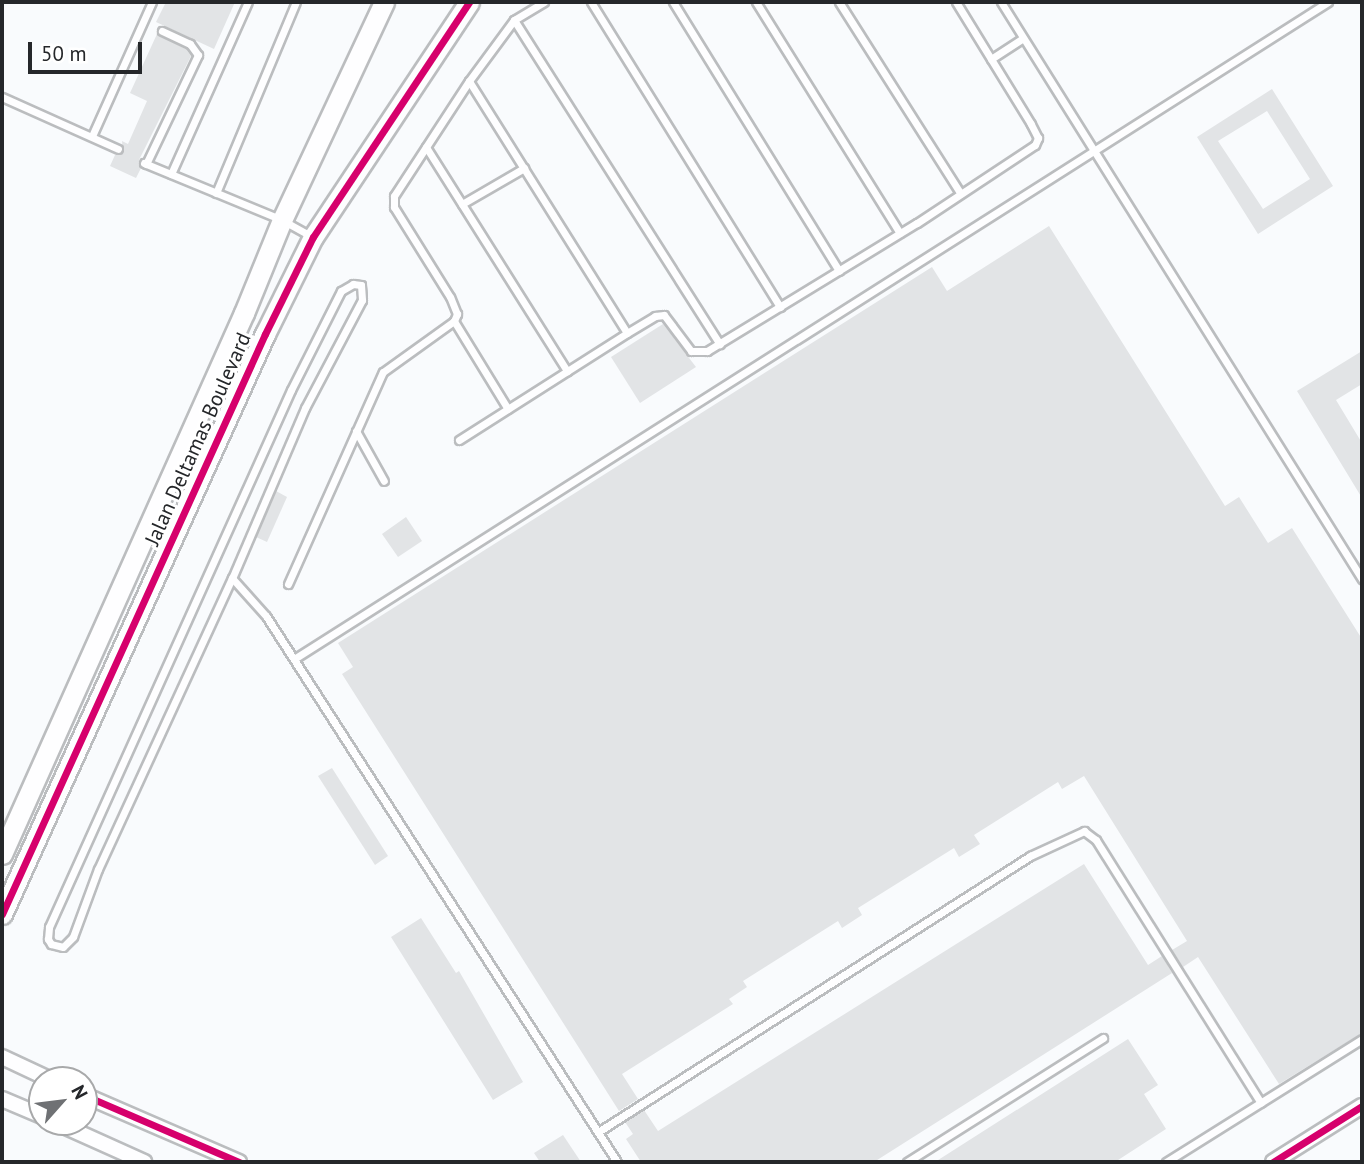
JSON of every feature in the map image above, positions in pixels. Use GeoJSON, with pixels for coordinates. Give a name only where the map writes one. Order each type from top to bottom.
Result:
{"type":"FeatureCollection","features":[{"type":"Feature","properties":{"kind":"street"},"geometry":{"type":"LineString","coordinates":[[2,854],[254,291],[282,220],[384,2]]}},
{"type":"Feature","properties":{"kind":"street","name":"Jalan Deltamas Boulevard"},"geometry":{"type":"LineString","coordinates":[[2,914],[248,370],[313,237],[469,2]]}},
{"type":"Feature","properties":{"kind":"street"},"geometry":{"type":"LineString","coordinates":[[2,1057],[28,1069]]}},
{"type":"Feature","properties":{"kind":"street"},"geometry":{"type":"LineString","coordinates":[[2,1099],[28,1110]]}},
{"type":"Feature","properties":{"kind":"street"},"geometry":{"type":"LineString","coordinates":[[98,1101],[239,1162]]}},
{"type":"Feature","properties":{"kind":"street"},"geometry":{"type":"LineString","coordinates":[[1276,1161],[1362,1105]]}},
{"type":"Feature","properties":{"kind":"street"},"geometry":{"type":"LineString","coordinates":[[86,1136],[144,1162]]}},
{"type":"Feature","properties":{"kind":"lane"},"geometry":{"type":"LineString","coordinates":[[92,136],[152,2]]}},
{"type":"Feature","properties":{"kind":"lane"},"geometry":{"type":"LineString","coordinates":[[171,174],[248,2]]}},
{"type":"Feature","properties":{"kind":"lane"},"geometry":{"type":"LineString","coordinates":[[216,193],[296,2]]}},
{"type":"Feature","properties":{"kind":"lane"},"geometry":{"type":"LineString","coordinates":[[288,584],[386,368],[454,321],[457,314],[455,306],[393,203],[394,196],[469,81],[514,20],[544,2]]}},
{"type":"Feature","properties":{"kind":"lane"},"geometry":{"type":"LineString","coordinates":[[591,2],[780,307]]}},
{"type":"Feature","properties":{"kind":"lane"},"geometry":{"type":"LineString","coordinates":[[673,2],[839,271]]}},
{"type":"Feature","properties":{"kind":"lane"},"geometry":{"type":"LineString","coordinates":[[756,2],[900,233]]}},
{"type":"Feature","properties":{"kind":"lane"},"geometry":{"type":"LineString","coordinates":[[839,2],[961,194]]}},
{"type":"Feature","properties":{"kind":"lane"},"geometry":{"type":"LineString","coordinates":[[459,440],[661,314],[667,317],[691,351],[706,351],[720,344],[900,233],[1035,145],[1038,138],[956,2]]}},
{"type":"Feature","properties":{"kind":"lane"},"geometry":{"type":"LineString","coordinates":[[1001,2],[1362,579]]}},
{"type":"Feature","properties":{"kind":"lane"},"geometry":{"type":"LineString","coordinates":[[295,659],[1328,2]]}},
{"type":"Feature","properties":{"kind":"lane"},"geometry":{"type":"LineString","coordinates":[[514,20],[720,344]]}},
{"type":"Feature","properties":{"kind":"lane"},"geometry":{"type":"LineString","coordinates":[[162,31],[190,44],[198,55],[145,163],[282,220],[313,237]]}},
{"type":"Feature","properties":{"kind":"lane"},"geometry":{"type":"LineString","coordinates":[[991,59],[1023,38]]}},
{"type":"Feature","properties":{"kind":"lane"},"geometry":{"type":"LineString","coordinates":[[469,81],[627,333]]}},
{"type":"Feature","properties":{"kind":"lane"},"geometry":{"type":"LineString","coordinates":[[2,97],[118,149]]}},
{"type":"Feature","properties":{"kind":"lane"},"geometry":{"type":"LineString","coordinates":[[426,147],[567,371]]}},
{"type":"Feature","properties":{"kind":"lane"},"geometry":{"type":"LineString","coordinates":[[463,204],[524,168]]}},
{"type":"Feature","properties":{"kind":"lane"},"geometry":{"type":"LineString","coordinates":[[353,284],[361,285],[362,300],[305,408],[232,578],[98,869],[73,937],[63,947],[51,944],[48,939],[50,927],[291,390],[341,291],[353,284]]}},
{"type":"Feature","properties":{"kind":"lane"},"geometry":{"type":"LineString","coordinates":[[454,321],[508,408]]}},
{"type":"Feature","properties":{"kind":"lane"},"geometry":{"type":"LineString","coordinates":[[356,431],[384,481]]}},
{"type":"Feature","properties":{"kind":"lane"},"geometry":{"type":"LineString","coordinates":[[232,578],[253,599],[295,659],[617,1162]]}},
{"type":"Feature","properties":{"kind":"lane"},"geometry":{"type":"LineString","coordinates":[[598,1132],[1030,856],[1084,831],[1096,840],[1261,1103]]}},
{"type":"Feature","properties":{"kind":"lane"},"geometry":{"type":"LineString","coordinates":[[907,1162],[1103,1038]]}},
{"type":"Feature","properties":{"kind":"lane"},"geometry":{"type":"LineString","coordinates":[[1166,1162],[1362,1039]]}},
{"type":"Feature","properties":{"kind":"building"},"geometry":{"type":"Polygon","coordinates":[[[166,2],[235,2],[214,49],[156,22],[166,2]]]}},
{"type":"Feature","properties":{"kind":"building"},"geometry":{"type":"Polygon","coordinates":[[[157,34],[186,49],[191,56],[139,160],[141,168],[136,178],[110,166],[115,155],[123,152],[122,141],[128,144],[147,101],[130,93],[157,34]]]}},
{"type":"Feature","properties":{"kind":"building"},"geometry":{"type":"Polygon","coordinates":[[[1272,89],[1333,186],[1258,234],[1197,137],[1272,89]],[[1267,111],[1218,141],[1263,209],[1310,179],[1267,111]]]}},
{"type":"Feature","properties":{"kind":"building"},"geometry":{"type":"Polygon","coordinates":[[[1049,226],[1225,506],[1239,497],[1268,543],[1292,528],[1362,639],[1362,1033],[1279,1084],[1198,957],[1183,967],[1172,950],[1187,941],[1084,776],[1062,789],[1058,782],[974,835],[980,844],[959,857],[954,848],[858,908],[862,915],[842,928],[838,921],[743,981],[747,987],[729,999],[733,1004],[622,1074],[638,1099],[619,1111],[342,674],[353,667],[338,643],[932,267],[947,291],[1049,226]]]}},
{"type":"Feature","properties":{"kind":"building"},"geometry":{"type":"Polygon","coordinates":[[[663,324],[696,367],[640,403],[611,357],[663,324]]]}},
{"type":"Feature","properties":{"kind":"building"},"geometry":{"type":"Polygon","coordinates":[[[1362,351],[1362,384],[1336,400],[1362,443],[1362,498],[1297,391],[1362,351]]]}},
{"type":"Feature","properties":{"kind":"building"},"geometry":{"type":"Polygon","coordinates":[[[276,491],[287,497],[267,542],[256,537],[276,491]]]}},
{"type":"Feature","properties":{"kind":"building"},"geometry":{"type":"Polygon","coordinates":[[[406,517],[422,541],[398,557],[382,534],[406,517]]]}},
{"type":"Feature","properties":{"kind":"building"},"geometry":{"type":"Polygon","coordinates":[[[332,768],[388,856],[375,865],[318,776],[332,768]]]}},
{"type":"Feature","properties":{"kind":"building"},"geometry":{"type":"Polygon","coordinates":[[[1084,864],[1148,965],[1162,956],[1172,973],[874,1162],[641,1162],[626,1139],[633,1134],[625,1122],[644,1110],[658,1131],[1084,864]]]}},
{"type":"Feature","properties":{"kind":"building"},"geometry":{"type":"Polygon","coordinates":[[[421,918],[456,973],[459,971],[523,1082],[493,1100],[391,937],[421,918]]]}},
{"type":"Feature","properties":{"kind":"building"},"geometry":{"type":"Polygon","coordinates":[[[1128,1039],[1158,1085],[1144,1094],[1166,1129],[1115,1162],[935,1162],[1128,1039]]]}},
{"type":"Feature","properties":{"kind":"building"},"geometry":{"type":"Polygon","coordinates":[[[563,1135],[581,1162],[540,1162],[534,1153],[563,1135]]]}},
{"type":"Feature","properties":{"kind":"cycle path"},"geometry":{"type":"LineString","coordinates":[[2,914],[265,334],[313,237],[469,2]]}},
{"type":"Feature","properties":{"kind":"cycle path"},"geometry":{"type":"LineString","coordinates":[[98,1101],[239,1162]]}},
{"type":"Feature","properties":{"kind":"cycle path"},"geometry":{"type":"LineString","coordinates":[[1273,1162],[1362,1106]]}}]}
